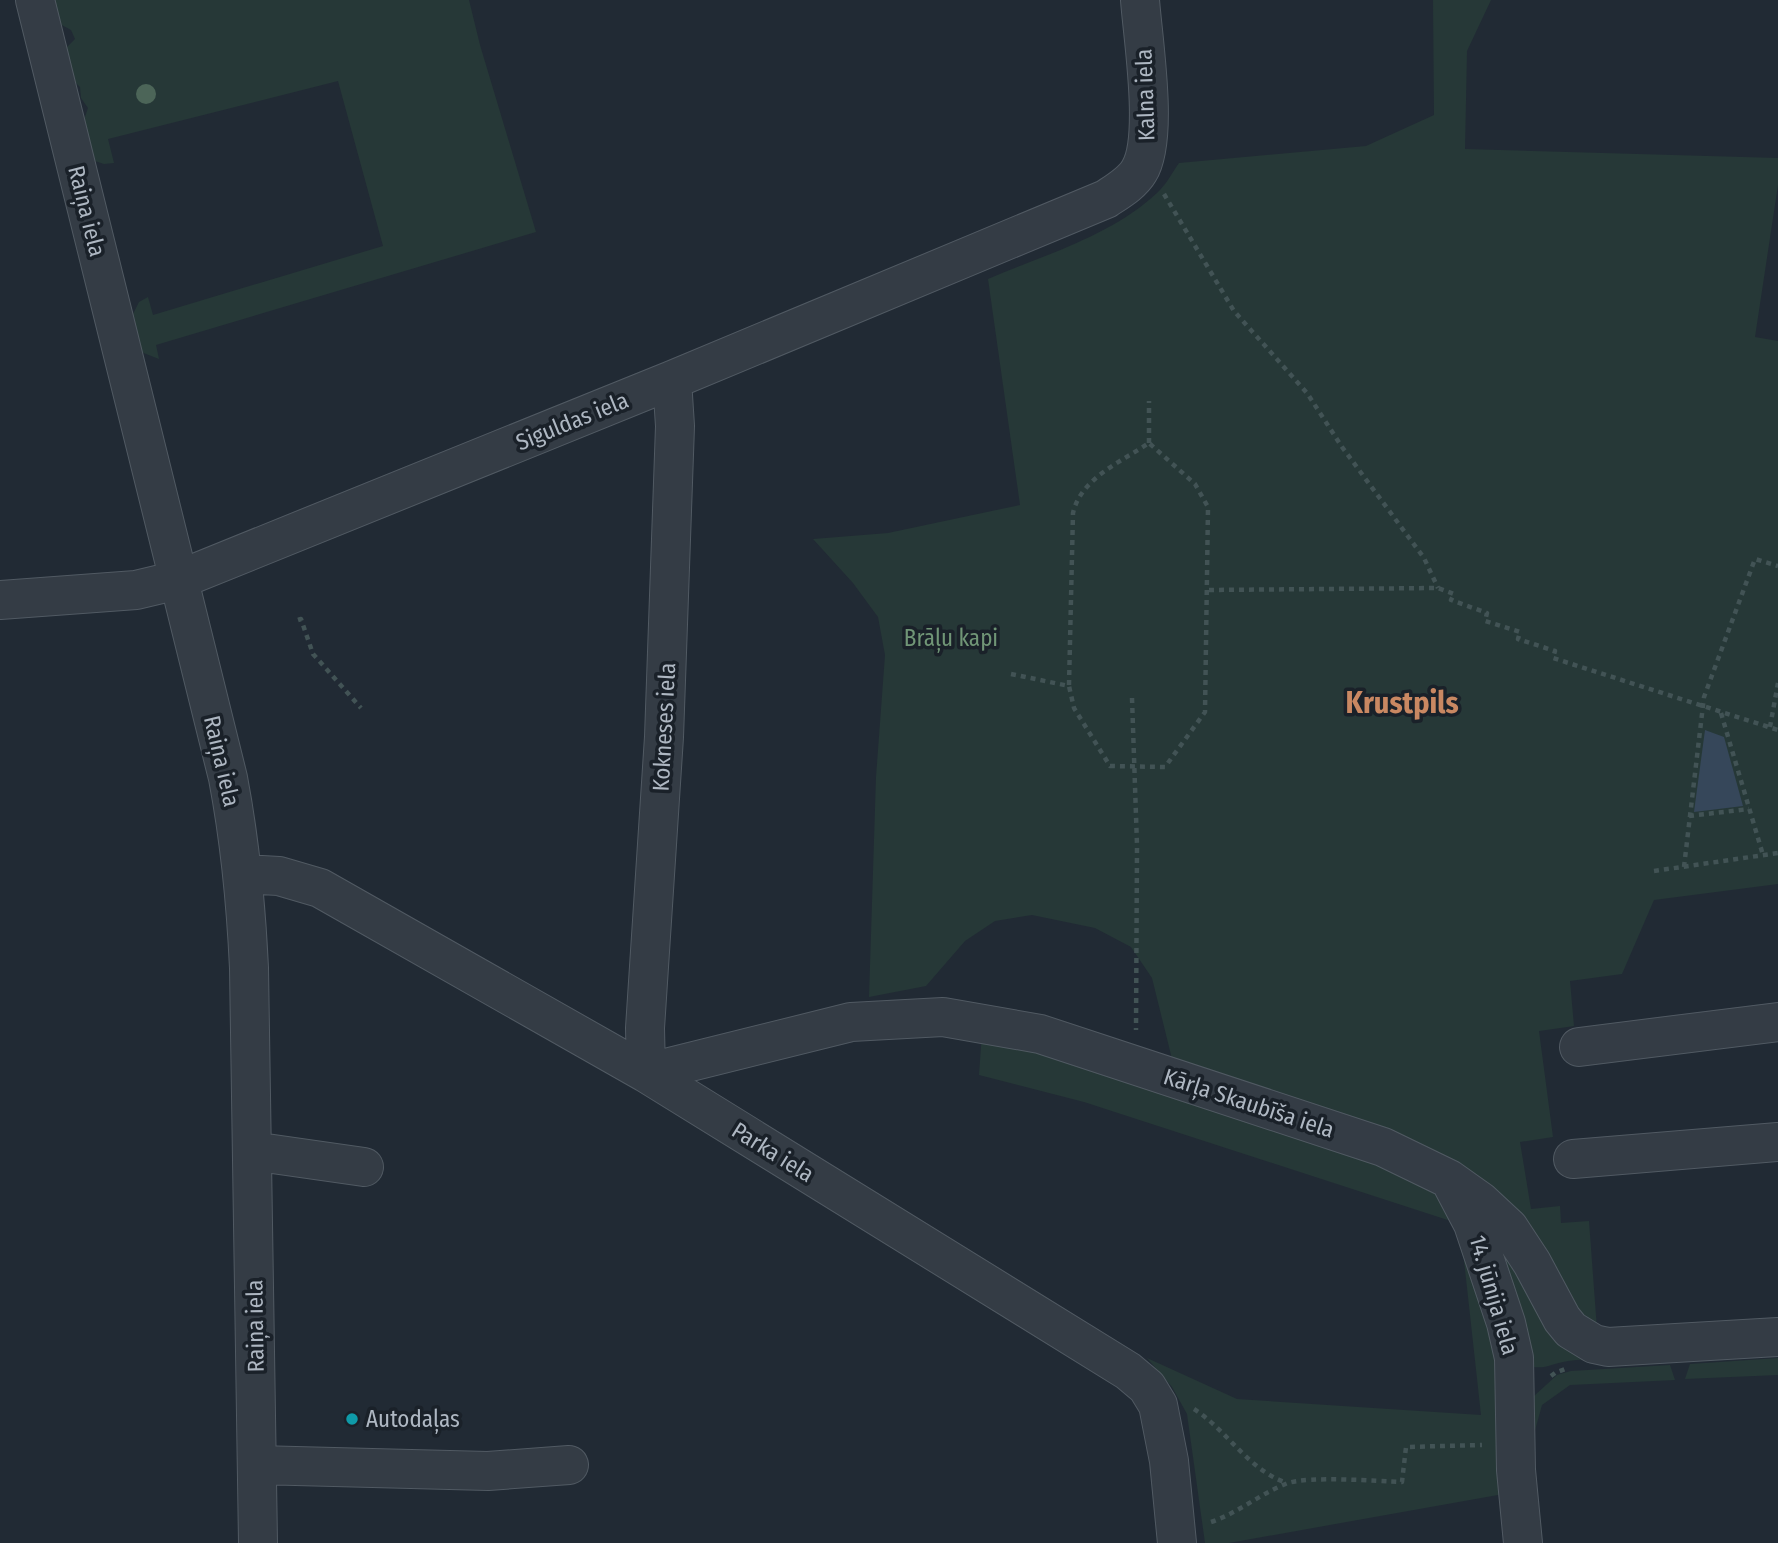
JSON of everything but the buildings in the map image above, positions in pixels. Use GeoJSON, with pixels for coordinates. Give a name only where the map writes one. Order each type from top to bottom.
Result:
{"type":"FeatureCollection","features":[{"type":"Feature","properties":{"kind":"street","name":"Raiņa iela"},"geometry":{"type":"LineString","coordinates":[[35,0],[228,778],[243,874],[249,968],[258,1543]]}},
{"type":"Feature","properties":{"kind":"street","name":"Kalna iela"},"geometry":{"type":"LineString","coordinates":[[1133,178],[1147,152],[1150,128],[1140,0]]}},
{"type":"Feature","properties":{"kind":"street","name":"Siguldas iela"},"geometry":{"type":"LineString","coordinates":[[0,600],[136,590],[178,580],[672,380],[1096,203],[1133,178]]}},
{"type":"Feature","properties":{"kind":"street","name":"Kokneses iela"},"geometry":{"type":"LineString","coordinates":[[646,1073],[645,1028],[664,737],[675,426],[672,380]]}},
{"type":"Feature","properties":{"kind":"street","name":"Parka iela"},"geometry":{"type":"LineString","coordinates":[[243,874],[279,876],[320,888],[646,1073],[1128,1371],[1147,1387],[1158,1405],[1169,1461],[1177,1539]]}},
{"type":"Feature","properties":{"kind":"street","name":"Kārļa Skaubīša iela"},"geometry":{"type":"LineString","coordinates":[[646,1073],[851,1022],[943,1017],[1040,1034],[1383,1147],[1449,1179],[1480,1200],[1509,1228],[1532,1263],[1562,1319],[1572,1330],[1594,1344],[1608,1347],[1778,1337]]}},
{"type":"Feature","properties":{"kind":"street"},"geometry":{"type":"LineString","coordinates":[[1579,1047],[1778,1022]]}},
{"type":"Feature","properties":{"kind":"street"},"geometry":{"type":"LineString","coordinates":[[1573,1159],[1778,1142]]}},
{"type":"Feature","properties":{"kind":"street"},"geometry":{"type":"LineString","coordinates":[[252,1152],[364,1167]]}},
{"type":"Feature","properties":{"kind":"street","name":"14. jūnija iela"},"geometry":{"type":"LineString","coordinates":[[1449,1179],[1473,1224],[1506,1322],[1511,1346],[1516,1384],[1516,1470],[1523,1543]]}},
{"type":"Feature","properties":{"kind":"street"},"geometry":{"type":"LineString","coordinates":[[257,1465],[488,1471],[569,1465]]}},
{"type":"Feature","properties":{"kind":"path"},"geometry":{"type":"LineString","coordinates":[[1133,178],[1156,184],[1165,196],[1234,311],[1307,394],[1342,447],[1424,558],[1438,588]]}},
{"type":"Feature","properties":{"kind":"path"},"geometry":{"type":"LineString","coordinates":[[1149,401],[1149,443],[1195,484],[1205,498],[1209,516],[1205,712],[1165,767],[1110,766],[1074,708],[1069,686],[1073,513],[1075,503],[1091,482],[1149,443]]}},
{"type":"Feature","properties":{"kind":"path"},"geometry":{"type":"LineString","coordinates":[[1684,867],[1704,697],[1755,559],[1778,566]]}},
{"type":"Feature","properties":{"kind":"path"},"geometry":{"type":"LineString","coordinates":[[1209,590],[1438,588],[1454,594],[1451,600],[1487,613],[1485,621],[1520,632],[1518,639],[1555,651],[1553,658],[1778,730]]}},
{"type":"Feature","properties":{"kind":"path"},"geometry":{"type":"LineString","coordinates":[[298,620],[301,619],[313,654],[361,708]]}},
{"type":"Feature","properties":{"kind":"path"},"geometry":{"type":"LineString","coordinates":[[1011,674],[1069,686]]}},
{"type":"Feature","properties":{"kind":"path"},"geometry":{"type":"LineString","coordinates":[[1770,727],[1778,683]]}},
{"type":"Feature","properties":{"kind":"path"},"geometry":{"type":"LineString","coordinates":[[1132,698],[1137,845],[1136,1066]]}},
{"type":"Feature","properties":{"kind":"path"},"geometry":{"type":"LineString","coordinates":[[1721,713],[1762,855]]}},
{"type":"Feature","properties":{"kind":"path"},"geometry":{"type":"LineString","coordinates":[[1689,817],[1749,809]]}},
{"type":"Feature","properties":{"kind":"path"},"geometry":{"type":"LineString","coordinates":[[1654,871],[1778,853]]}},
{"type":"Feature","properties":{"kind":"path"},"geometry":{"type":"LineString","coordinates":[[1192,1408],[1224,1433],[1258,1469],[1270,1478],[1288,1484]]}},
{"type":"Feature","properties":{"kind":"path"},"geometry":{"type":"LineString","coordinates":[[1177,1539],[1300,1480],[1402,1482],[1406,1447],[1486,1445]]}},
{"type":"Feature","properties":{"kind":"green space"},"geometry":{"type":"Polygon","coordinates":[[[52,0],[469,0],[536,232],[156,345],[159,359],[141,352],[132,316],[139,302],[148,297],[153,315],[383,246],[338,81],[108,139],[114,163],[104,164],[92,160],[83,123],[88,108],[81,98],[80,87],[71,78],[65,49],[75,39],[71,30],[58,23],[52,0]]]}},
{"type":"Feature","properties":{"kind":"green space","name":"Brāļu kapi"},"geometry":{"type":"Polygon","coordinates":[[[1433,0],[1491,0],[1467,51],[1465,149],[1778,158],[1778,185],[1755,337],[1778,341],[1778,884],[1654,900],[1622,974],[1570,981],[1574,1026],[1539,1031],[1553,1137],[1520,1142],[1531,1209],[1560,1206],[1561,1223],[1589,1221],[1597,1329],[1588,1325],[1517,1220],[1175,1071],[1152,978],[1131,947],[1095,928],[1032,915],[995,921],[965,941],[926,986],[869,997],[876,777],[885,655],[878,617],[853,583],[813,539],[888,533],[1020,505],[988,279],[1076,243],[1119,221],[1157,193],[1179,163],[1366,146],[1434,115],[1433,0]]]}},
{"type":"Feature","properties":{"kind":"green space"},"geometry":{"type":"Polygon","coordinates":[[[982,1033],[1063,1054],[1113,1074],[1398,1168],[1441,1190],[1455,1206],[1460,1217],[1501,1335],[1507,1387],[1506,1458],[1509,1493],[1229,1543],[1205,1543],[1187,1414],[1172,1387],[1147,1358],[1237,1399],[1481,1415],[1460,1224],[1084,1102],[979,1075],[982,1033]]]}},
{"type":"Feature","properties":{"kind":"green space"},"geometry":{"type":"Polygon","coordinates":[[[1489,1228],[1603,1360],[1572,1360],[1542,1367],[1523,1365],[1489,1228]]]}},
{"type":"Feature","properties":{"kind":"green space"},"geometry":{"type":"Polygon","coordinates":[[[1778,1358],[1778,1375],[1685,1379],[1690,1364],[1778,1358]]]}},
{"type":"Feature","properties":{"kind":"green space"},"geometry":{"type":"Polygon","coordinates":[[[1670,1365],[1675,1380],[1570,1385],[1542,1405],[1531,1445],[1534,1396],[1557,1375],[1571,1371],[1670,1365]]]}},
{"type":"Feature","properties":{"kind":"water"},"geometry":{"type":"Polygon","coordinates":[[[1705,730],[1724,737],[1743,806],[1694,812],[1705,730]]]}},
{"type":"Feature","properties":{"kind":"place","name":"Autodaļas"},"geometry":{"type":"Point","coordinates":[352,1419]}},
{"type":"Feature","properties":{"kind":"district","name":"Krustpils"},"geometry":{"type":"Point","coordinates":[1402,703]}}]}
